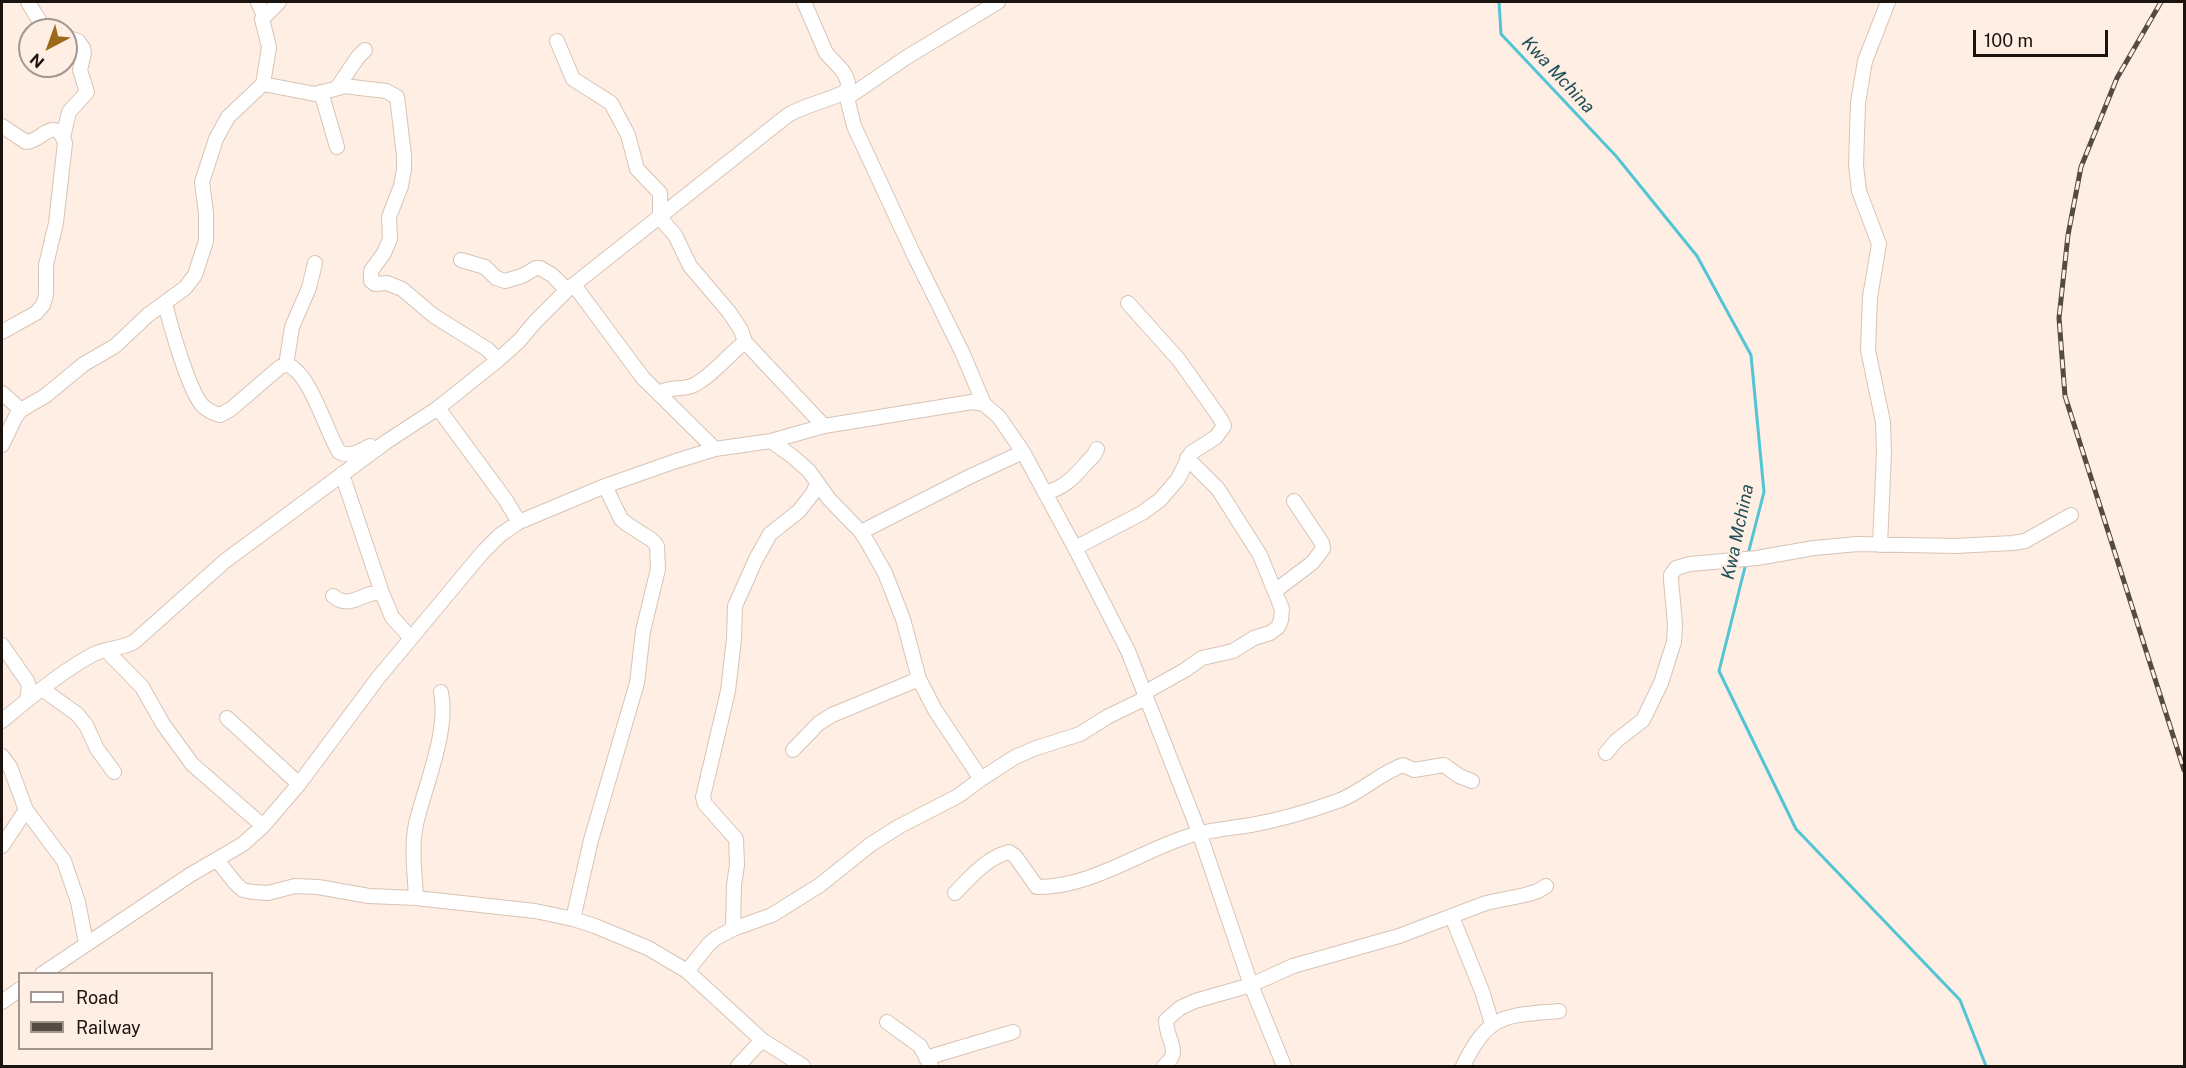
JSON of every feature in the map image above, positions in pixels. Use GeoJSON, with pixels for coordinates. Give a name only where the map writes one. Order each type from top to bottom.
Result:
{"type":"FeatureCollection","features":[{"type":"Feature","properties":{"kind":"street"},"geometry":{"type":"LineString","coordinates":[[28,2],[38,18]]}},
{"type":"Feature","properties":{"kind":"street"},"geometry":{"type":"LineString","coordinates":[[258,2],[264,16]]}},
{"type":"Feature","properties":{"kind":"street"},"geometry":{"type":"LineString","coordinates":[[2,445],[21,410],[45,396],[84,364],[115,346],[148,315],[190,283],[195,275],[206,241],[206,213],[202,182],[216,139],[233,111],[263,84],[269,47],[268,37],[262,23],[264,16],[279,2]]}},
{"type":"Feature","properties":{"kind":"street"},"geometry":{"type":"LineString","coordinates":[[804,2],[826,53],[846,76],[847,94],[854,126],[962,352],[984,404],[999,417],[1023,452],[1128,651],[1199,832],[1251,985],[1284,1066]]}},
{"type":"Feature","properties":{"kind":"street"},"geometry":{"type":"LineString","coordinates":[[2,721],[27,699],[87,658],[99,652],[134,642],[225,561],[386,442],[438,408],[519,341],[570,288],[788,115],[798,109],[847,94],[998,2]]}},
{"type":"Feature","properties":{"kind":"street"},"geometry":{"type":"LineString","coordinates":[[1880,545],[1884,453],[1882,422],[1868,350],[1870,297],[1879,244],[1859,191],[1856,165],[1858,103],[1865,61],[1888,2]]}},
{"type":"Feature","properties":{"kind":"street"},"geometry":{"type":"LineString","coordinates":[[2,332],[36,314],[43,305],[46,295],[45,266],[56,223],[65,149],[63,137],[69,112],[87,92],[80,70],[84,53],[78,41]]}},
{"type":"Feature","properties":{"kind":"street"},"geometry":{"type":"LineString","coordinates":[[557,41],[573,79],[611,103],[628,135],[638,169],[660,193],[660,218],[675,235],[690,266],[729,312],[741,330],[745,342],[824,426]]}},
{"type":"Feature","properties":{"kind":"street"},"geometry":{"type":"LineString","coordinates":[[338,88],[365,50]]}},
{"type":"Feature","properties":{"kind":"street"},"geometry":{"type":"LineString","coordinates":[[263,84],[304,92],[321,92],[346,86],[393,94],[398,102],[405,155],[404,169],[401,186],[389,217],[390,239],[371,272],[371,281],[375,284],[387,283],[402,289],[434,316],[487,349],[498,360]]}},
{"type":"Feature","properties":{"kind":"street"},"geometry":{"type":"LineString","coordinates":[[321,92],[337,147]]}},
{"type":"Feature","properties":{"kind":"street"},"geometry":{"type":"LineString","coordinates":[[2,126],[26,142],[35,141],[48,130],[63,137]]}},
{"type":"Feature","properties":{"kind":"street"},"geometry":{"type":"LineString","coordinates":[[461,260],[485,267],[496,278],[505,281],[522,276],[536,268],[552,274],[570,288],[643,378],[715,449]]}},
{"type":"Feature","properties":{"kind":"street"},"geometry":{"type":"LineString","coordinates":[[286,365],[292,327],[309,288],[315,263]]}},
{"type":"Feature","properties":{"kind":"street"},"geometry":{"type":"LineString","coordinates":[[165,303],[171,330],[195,394],[202,405],[210,411],[219,415],[231,410],[280,367],[286,365],[295,369],[304,380],[339,452],[351,454],[386,442]]}},
{"type":"Feature","properties":{"kind":"street"},"geometry":{"type":"LineString","coordinates":[[1075,548],[1142,513],[1160,500],[1178,478],[1187,458],[1221,431],[1224,426],[1179,360],[1128,303]]}},
{"type":"Feature","properties":{"kind":"street"},"geometry":{"type":"LineString","coordinates":[[658,393],[673,387],[688,387],[695,384],[745,342]]}},
{"type":"Feature","properties":{"kind":"street"},"geometry":{"type":"LineString","coordinates":[[2,393],[21,410]]}},
{"type":"Feature","properties":{"kind":"street"},"geometry":{"type":"LineString","coordinates":[[45,972],[190,875],[243,844],[299,784],[352,711],[482,553],[519,522],[605,486],[715,449],[771,441],[824,426],[957,403],[984,404]]}},
{"type":"Feature","properties":{"kind":"street"},"geometry":{"type":"LineString","coordinates":[[438,408],[500,491],[519,522]]}},
{"type":"Feature","properties":{"kind":"street"},"geometry":{"type":"LineString","coordinates":[[771,441],[809,471],[829,499],[861,532],[885,573],[899,610],[919,679],[935,710],[981,778]]}},
{"type":"Feature","properties":{"kind":"street"},"geometry":{"type":"LineString","coordinates":[[1045,494],[1061,489],[1067,484],[1097,449]]}},
{"type":"Feature","properties":{"kind":"street"},"geometry":{"type":"LineString","coordinates":[[861,532],[1023,452]]}},
{"type":"Feature","properties":{"kind":"street"},"geometry":{"type":"LineString","coordinates":[[687,971],[709,944],[733,929],[772,915],[820,885],[861,851],[898,827],[958,796],[981,778],[1016,757],[1035,748],[1080,734],[1145,696],[1202,658],[1233,651],[1254,638],[1275,630],[1280,625],[1282,614],[1260,555],[1218,489],[1187,458]]}},
{"type":"Feature","properties":{"kind":"street"},"geometry":{"type":"LineString","coordinates":[[342,474],[392,617],[411,638]]}},
{"type":"Feature","properties":{"kind":"street"},"geometry":{"type":"LineString","coordinates":[[733,929],[734,885],[738,858],[736,839],[705,804],[703,796],[728,691],[735,606],[770,534],[799,512],[813,493],[817,483]]}},
{"type":"Feature","properties":{"kind":"street"},"geometry":{"type":"LineString","coordinates":[[573,919],[591,840],[637,683],[640,644],[658,569],[657,546],[652,540],[621,519],[605,486]]}},
{"type":"Feature","properties":{"kind":"street"},"geometry":{"type":"LineString","coordinates":[[1275,591],[1312,563],[1323,549],[1322,543],[1294,501]]}},
{"type":"Feature","properties":{"kind":"street"},"geometry":{"type":"LineString","coordinates":[[1606,753],[1616,741],[1643,720],[1661,683],[1674,642],[1675,624],[1671,575],[1676,568],[1690,564],[1757,558],[1814,548],[2013,543],[2025,541],[2072,514]]}},
{"type":"Feature","properties":{"kind":"street"},"geometry":{"type":"LineString","coordinates":[[333,596],[342,602],[349,602],[376,592],[382,593]]}},
{"type":"Feature","properties":{"kind":"street"},"geometry":{"type":"LineString","coordinates":[[2,645],[27,681],[29,687],[27,699]]}},
{"type":"Feature","properties":{"kind":"street"},"geometry":{"type":"LineString","coordinates":[[107,651],[142,687],[163,724],[192,764],[263,825]]}},
{"type":"Feature","properties":{"kind":"street"},"geometry":{"type":"LineString","coordinates":[[793,750],[819,723],[919,679]]}},
{"type":"Feature","properties":{"kind":"street"},"geometry":{"type":"LineString","coordinates":[[42,689],[77,714],[86,725],[97,749],[114,772]]}},
{"type":"Feature","properties":{"kind":"street"},"geometry":{"type":"LineString","coordinates":[[416,898],[414,847],[416,827],[431,773],[443,711],[441,693]]}},
{"type":"Feature","properties":{"kind":"street"},"geometry":{"type":"LineString","coordinates":[[227,718],[299,784]]}},
{"type":"Feature","properties":{"kind":"street"},"geometry":{"type":"LineString","coordinates":[[2,756],[10,767],[26,810],[64,861],[78,902],[86,943]]}},
{"type":"Feature","properties":{"kind":"street"},"geometry":{"type":"LineString","coordinates":[[955,893],[981,867],[1009,852],[1015,856],[1037,887],[1056,887],[1117,868],[1169,843],[1199,832],[1267,822],[1337,801],[1355,793],[1391,769],[1403,765],[1414,770],[1442,765],[1472,781]]}},
{"type":"Feature","properties":{"kind":"street"},"geometry":{"type":"LineString","coordinates":[[2,846],[26,810]]}},
{"type":"Feature","properties":{"kind":"street"},"geometry":{"type":"LineString","coordinates":[[217,860],[236,884],[243,890],[253,892],[268,893],[295,886],[318,887],[369,896],[416,898],[535,911],[573,919],[648,948],[687,971],[762,1040],[803,1066]]}},
{"type":"Feature","properties":{"kind":"street"},"geometry":{"type":"LineString","coordinates":[[1164,1066],[1174,1056],[1166,1024],[1169,1016],[1195,1001],[1251,985],[1293,966],[1399,936],[1486,903],[1525,895],[1546,886]]}},
{"type":"Feature","properties":{"kind":"street"},"geometry":{"type":"LineString","coordinates":[[1452,917],[1482,991],[1492,1024]]}},
{"type":"Feature","properties":{"kind":"street"},"geometry":{"type":"LineString","coordinates":[[2,1002],[18,990]]}},
{"type":"Feature","properties":{"kind":"street"},"geometry":{"type":"LineString","coordinates":[[1462,1066],[1479,1037],[1492,1024],[1513,1016],[1559,1011]]}},
{"type":"Feature","properties":{"kind":"street"},"geometry":{"type":"LineString","coordinates":[[887,1022],[914,1041],[928,1062],[1013,1032]]}},
{"type":"Feature","properties":{"kind":"street"},"geometry":{"type":"LineString","coordinates":[[740,1066],[762,1040]]}},
{"type":"Feature","properties":{"kind":"waterway","name":"Kwa Mchina"},"geometry":{"type":"LineString","coordinates":[[1499,2],[1501,34],[1616,156],[1697,256],[1751,355],[1764,492],[1748,554]]}},
{"type":"Feature","properties":{"kind":"waterway","name":"Kwa Mchina"},"geometry":{"type":"LineString","coordinates":[[1746,563],[1719,671],[1796,829],[1960,1000],[1986,1066]]}},
{"type":"Feature","properties":{"kind":"railway"},"geometry":{"type":"LineString","coordinates":[[2161,2],[2117,78],[2081,167],[2068,235],[2059,318],[2065,396],[2184,770]]}}]}
